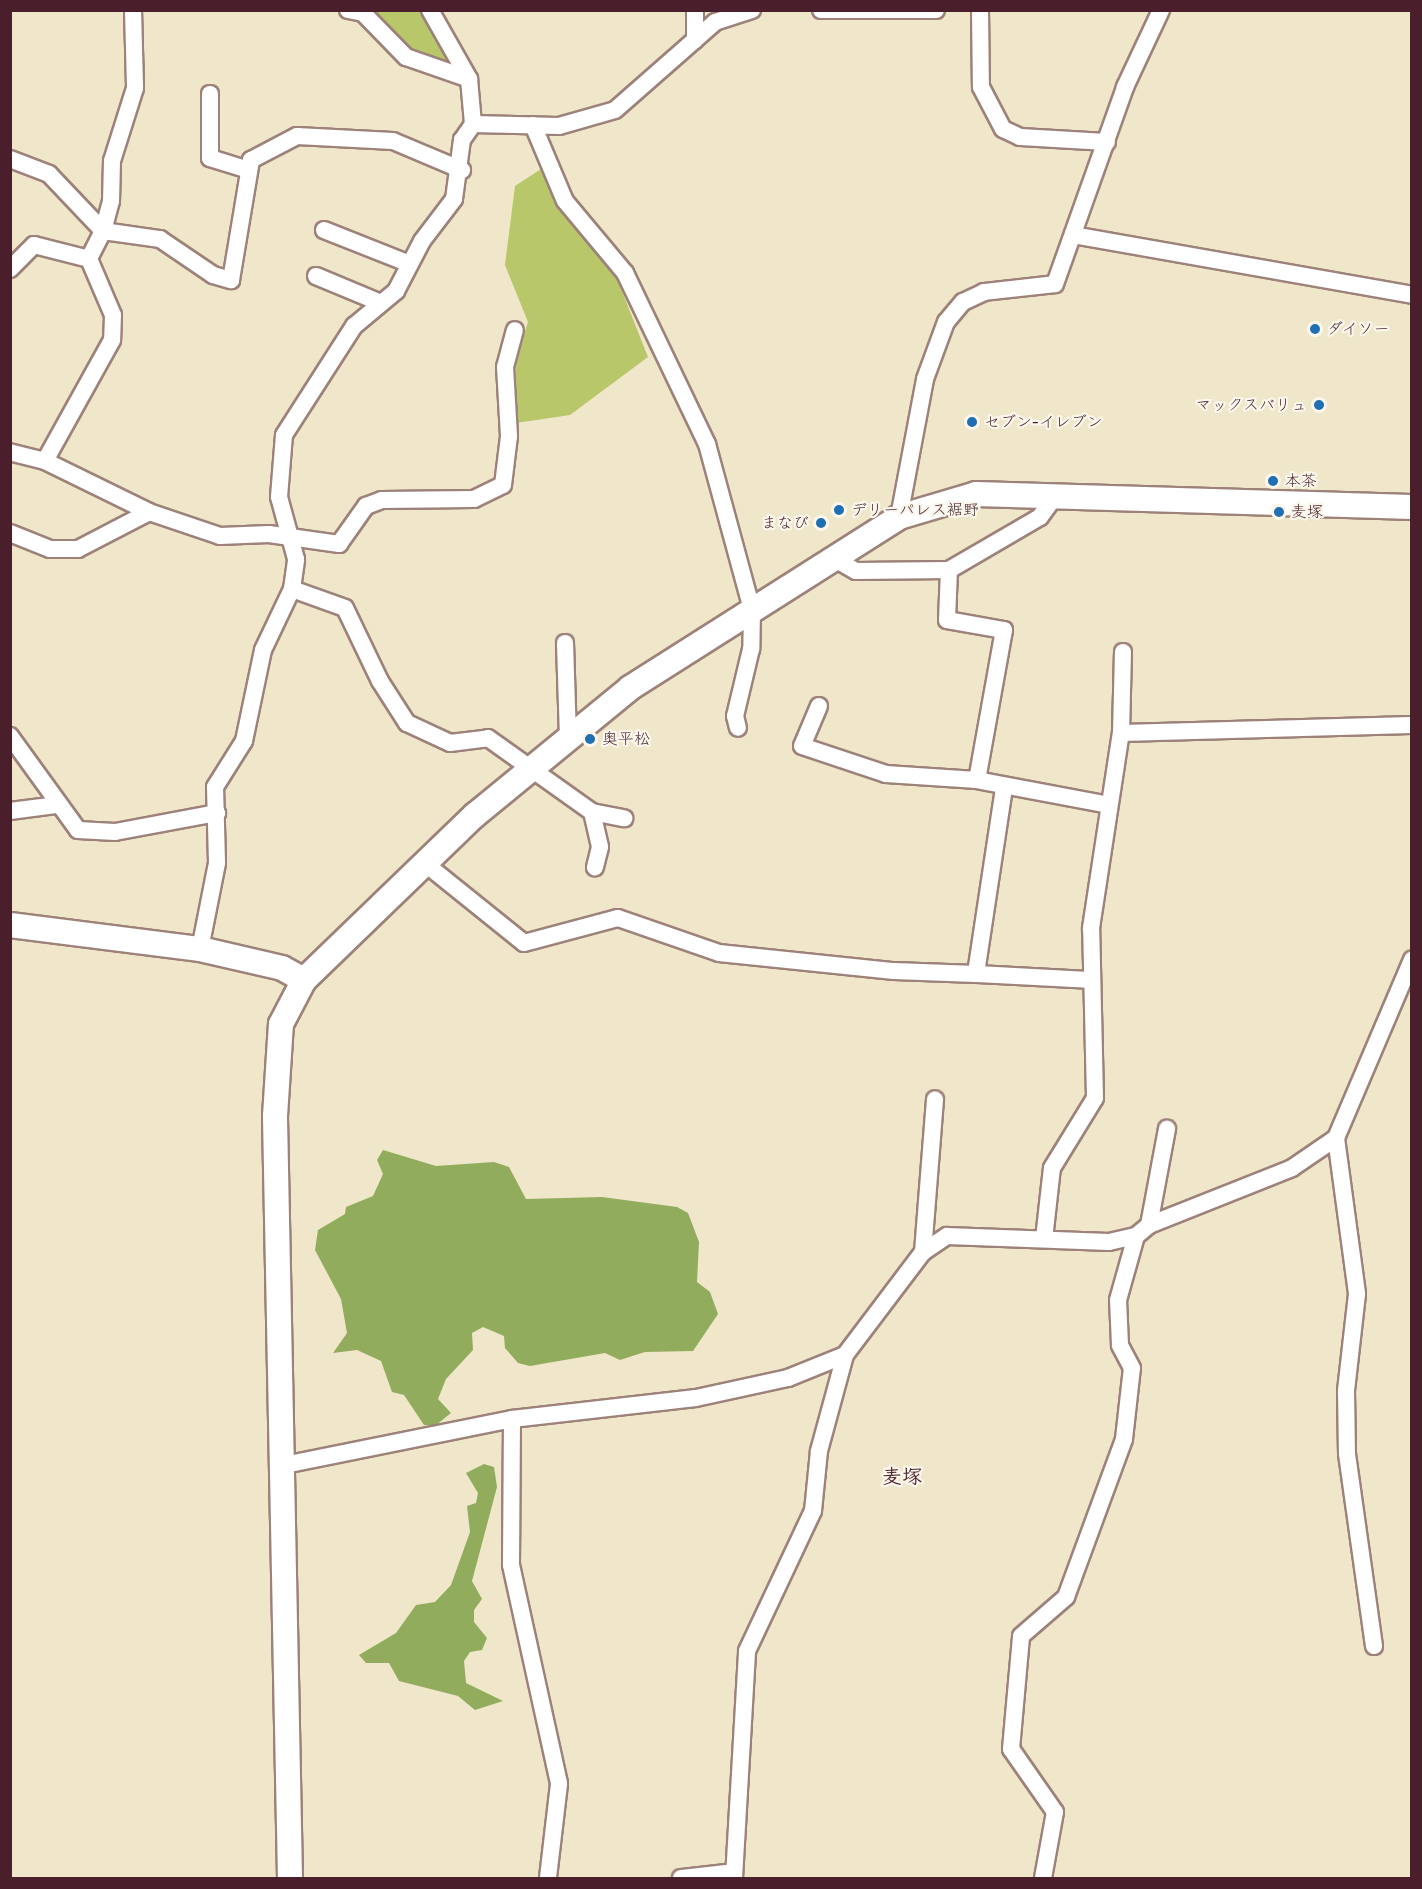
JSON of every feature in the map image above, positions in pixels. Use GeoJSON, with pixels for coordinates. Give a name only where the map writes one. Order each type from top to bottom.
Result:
{"type":"FeatureCollection","features":[{"type":"Feature","properties":{"kind":"street"},"geometry":{"type":"LineString","coordinates":[[45,461],[112,340],[113,315],[89,259],[103,231],[112,161],[135,88],[133,10]]}},
{"type":"Feature","properties":{"kind":"street"},"geometry":{"type":"LineString","coordinates":[[348,10],[363,14],[406,57],[469,79]]}},
{"type":"Feature","properties":{"kind":"street"},"geometry":{"type":"LineString","coordinates":[[200,949],[217,863],[215,788],[244,741],[263,650],[292,589],[296,559],[279,497],[284,435],[354,326],[396,291],[410,264],[454,200],[462,170],[462,140],[473,124],[469,79],[430,10]]}},
{"type":"Feature","properties":{"kind":"street"},"geometry":{"type":"LineString","coordinates":[[694,40],[695,10]]}},
{"type":"Feature","properties":{"kind":"street"},"geometry":{"type":"LineString","coordinates":[[473,124],[559,126],[615,110],[715,22],[752,10]]}},
{"type":"Feature","properties":{"kind":"street"},"geometry":{"type":"LineString","coordinates":[[821,10],[936,10]]}},
{"type":"Feature","properties":{"kind":"street"},"geometry":{"type":"LineString","coordinates":[[980,10],[981,87],[1003,129],[1020,137],[1107,142]]}},
{"type":"Feature","properties":{"kind":"street"},"geometry":{"type":"LineString","coordinates":[[899,517],[925,379],[946,322],[963,302],[984,292],[1055,284],[1125,87],[1166,11]]}},
{"type":"Feature","properties":{"kind":"street"},"geometry":{"type":"LineString","coordinates":[[210,94],[210,158],[249,170]]}},
{"type":"Feature","properties":{"kind":"street"},"geometry":{"type":"LineString","coordinates":[[533,125],[565,201],[625,273],[707,444],[752,610],[751,649],[735,716],[738,728]]}},
{"type":"Feature","properties":{"kind":"street"},"geometry":{"type":"LineString","coordinates":[[10,159],[50,174],[103,231],[160,239],[213,276],[231,280],[251,160],[297,136],[393,141],[462,170]]}},
{"type":"Feature","properties":{"kind":"street"},"geometry":{"type":"LineString","coordinates":[[324,230],[410,264]]}},
{"type":"Feature","properties":{"kind":"street"},"geometry":{"type":"LineString","coordinates":[[1073,235],[1412,295]]}},
{"type":"Feature","properties":{"kind":"street"},"geometry":{"type":"LineString","coordinates":[[10,269],[34,245],[89,259]]}},
{"type":"Feature","properties":{"kind":"street"},"geometry":{"type":"LineString","coordinates":[[316,276],[381,303]]}},
{"type":"Feature","properties":{"kind":"street"},"geometry":{"type":"LineString","coordinates":[[10,452],[45,461],[149,512],[196,531],[339,544],[366,506],[382,500],[474,499],[503,486],[508,436],[505,368],[515,330]]}},
{"type":"Feature","properties":{"kind":"street"},"geometry":{"type":"LineString","coordinates":[[290,1878],[277,1056],[281,1024],[304,980],[532,768],[630,688],[899,517],[976,494],[1057,494],[1412,507]]}},
{"type":"Feature","properties":{"kind":"street"},"geometry":{"type":"LineString","coordinates":[[835,559],[856,570],[949,570],[1040,517],[1057,494]]}},
{"type":"Feature","properties":{"kind":"street"},"geometry":{"type":"LineString","coordinates":[[10,533],[50,549],[78,549],[149,512]]}},
{"type":"Feature","properties":{"kind":"street"},"geometry":{"type":"LineString","coordinates":[[949,570],[947,620],[1005,630],[977,780]]}},
{"type":"Feature","properties":{"kind":"street"},"geometry":{"type":"LineString","coordinates":[[292,589],[345,608],[380,681],[407,723],[450,743],[488,738],[592,812],[624,818]]}},
{"type":"Feature","properties":{"kind":"street"},"geometry":{"type":"LineString","coordinates":[[565,643],[568,738]]}},
{"type":"Feature","properties":{"kind":"street"},"geometry":{"type":"LineString","coordinates":[[1044,1239],[1052,1168],[1095,1098],[1097,1033],[1090,980],[1091,928],[1121,733],[1123,652]]}},
{"type":"Feature","properties":{"kind":"street"},"geometry":{"type":"LineString","coordinates":[[819,706],[802,746],[886,774],[977,780],[1004,788],[1109,805]]}},
{"type":"Feature","properties":{"kind":"street"},"geometry":{"type":"LineString","coordinates":[[1121,733],[1412,725]]}},
{"type":"Feature","properties":{"kind":"street"},"geometry":{"type":"LineString","coordinates":[[10,736],[56,805],[78,830],[96,831],[217,813]]}},
{"type":"Feature","properties":{"kind":"street"},"geometry":{"type":"LineString","coordinates":[[976,974],[1004,788]]}},
{"type":"Feature","properties":{"kind":"street"},"geometry":{"type":"LineString","coordinates":[[10,811],[56,805]]}},
{"type":"Feature","properties":{"kind":"street"},"geometry":{"type":"LineString","coordinates":[[592,812],[600,847],[595,867]]}},
{"type":"Feature","properties":{"kind":"street"},"geometry":{"type":"LineString","coordinates":[[427,865],[524,943],[618,918],[719,953],[894,971],[1090,980]]}},
{"type":"Feature","properties":{"kind":"street"},"geometry":{"type":"LineString","coordinates":[[10,925],[200,949],[282,968],[304,980]]}},
{"type":"Feature","properties":{"kind":"street"},"geometry":{"type":"LineString","coordinates":[[681,1878],[734,1875],[747,1651],[813,1511],[819,1451],[845,1355],[922,1252],[947,1236],[1044,1239],[1087,1244],[1142,1231],[1313,1158],[1336,1138],[1412,960]]}},
{"type":"Feature","properties":{"kind":"street"},"geometry":{"type":"LineString","coordinates":[[922,1252],[935,1099]]}},
{"type":"Feature","properties":{"kind":"street"},"geometry":{"type":"LineString","coordinates":[[1043,1878],[1055,1812],[1011,1749],[1021,1636],[1066,1597],[1124,1439],[1132,1368],[1120,1345],[1118,1300],[1142,1231],[1167,1129]]}},
{"type":"Feature","properties":{"kind":"street"},"geometry":{"type":"LineString","coordinates":[[1336,1138],[1358,1294],[1346,1391],[1347,1454],[1374,1646]]}},
{"type":"Feature","properties":{"kind":"street"},"geometry":{"type":"LineString","coordinates":[[284,1465],[512,1419],[696,1398],[788,1378],[845,1355]]}},
{"type":"Feature","properties":{"kind":"street"},"geometry":{"type":"LineString","coordinates":[[512,1419],[511,1565],[559,1774],[548,1878]]}},
{"type":"Feature","properties":{"kind":"green space"},"geometry":{"type":"Polygon","coordinates":[[[368,11],[420,11],[453,63],[405,50],[368,11]]]}},
{"type":"Feature","properties":{"kind":"green space"},"geometry":{"type":"Polygon","coordinates":[[[541,169],[557,208],[612,266],[648,357],[570,415],[516,423],[516,359],[528,322],[505,265],[515,186],[541,169]]]}},
{"type":"Feature","properties":{"kind":"green space"},"geometry":{"type":"Polygon","coordinates":[[[383,1150],[436,1166],[494,1162],[509,1167],[526,1199],[602,1197],[677,1207],[688,1213],[699,1242],[697,1282],[710,1292],[718,1314],[693,1351],[645,1352],[620,1360],[605,1353],[530,1366],[518,1363],[505,1348],[504,1336],[483,1327],[472,1333],[473,1350],[446,1379],[438,1399],[451,1413],[436,1425],[424,1425],[404,1395],[392,1392],[381,1361],[357,1350],[333,1353],[347,1333],[341,1299],[315,1250],[318,1230],[345,1214],[346,1207],[373,1196],[383,1174],[377,1160],[383,1150]]]}},
{"type":"Feature","properties":{"kind":"green space"},"geometry":{"type":"Polygon","coordinates":[[[484,1464],[494,1467],[497,1487],[472,1581],[482,1599],[474,1610],[474,1622],[487,1638],[482,1650],[470,1652],[464,1661],[466,1683],[503,1701],[475,1710],[458,1696],[399,1681],[389,1663],[366,1663],[359,1655],[396,1633],[416,1605],[435,1602],[451,1585],[470,1532],[467,1506],[476,1503],[478,1493],[466,1473],[484,1464]]]}},
{"type":"Feature","properties":{"kind":"place","name":"ダイソー"},"geometry":{"type":"Point","coordinates":[1315,329]}},
{"type":"Feature","properties":{"kind":"place","name":"マックスバリュ"},"geometry":{"type":"Point","coordinates":[1319,405]}},
{"type":"Feature","properties":{"kind":"place","name":"セブン-イレブン"},"geometry":{"type":"Point","coordinates":[972,422]}},
{"type":"Feature","properties":{"kind":"place","name":"本茶"},"geometry":{"type":"Point","coordinates":[1273,481]}},
{"type":"Feature","properties":{"kind":"place","name":"デリーパレス裾野"},"geometry":{"type":"Point","coordinates":[839,510]}},
{"type":"Feature","properties":{"kind":"place","name":"麦塚"},"geometry":{"type":"Point","coordinates":[1279,512]}},
{"type":"Feature","properties":{"kind":"place","name":"まなび"},"geometry":{"type":"Point","coordinates":[821,523]}},
{"type":"Feature","properties":{"kind":"place","name":"奥平松"},"geometry":{"type":"Point","coordinates":[590,739]}},
{"type":"Feature","properties":{"kind":"district","name":"麦塚"},"geometry":{"type":"Point","coordinates":[902,1476]}}]}
